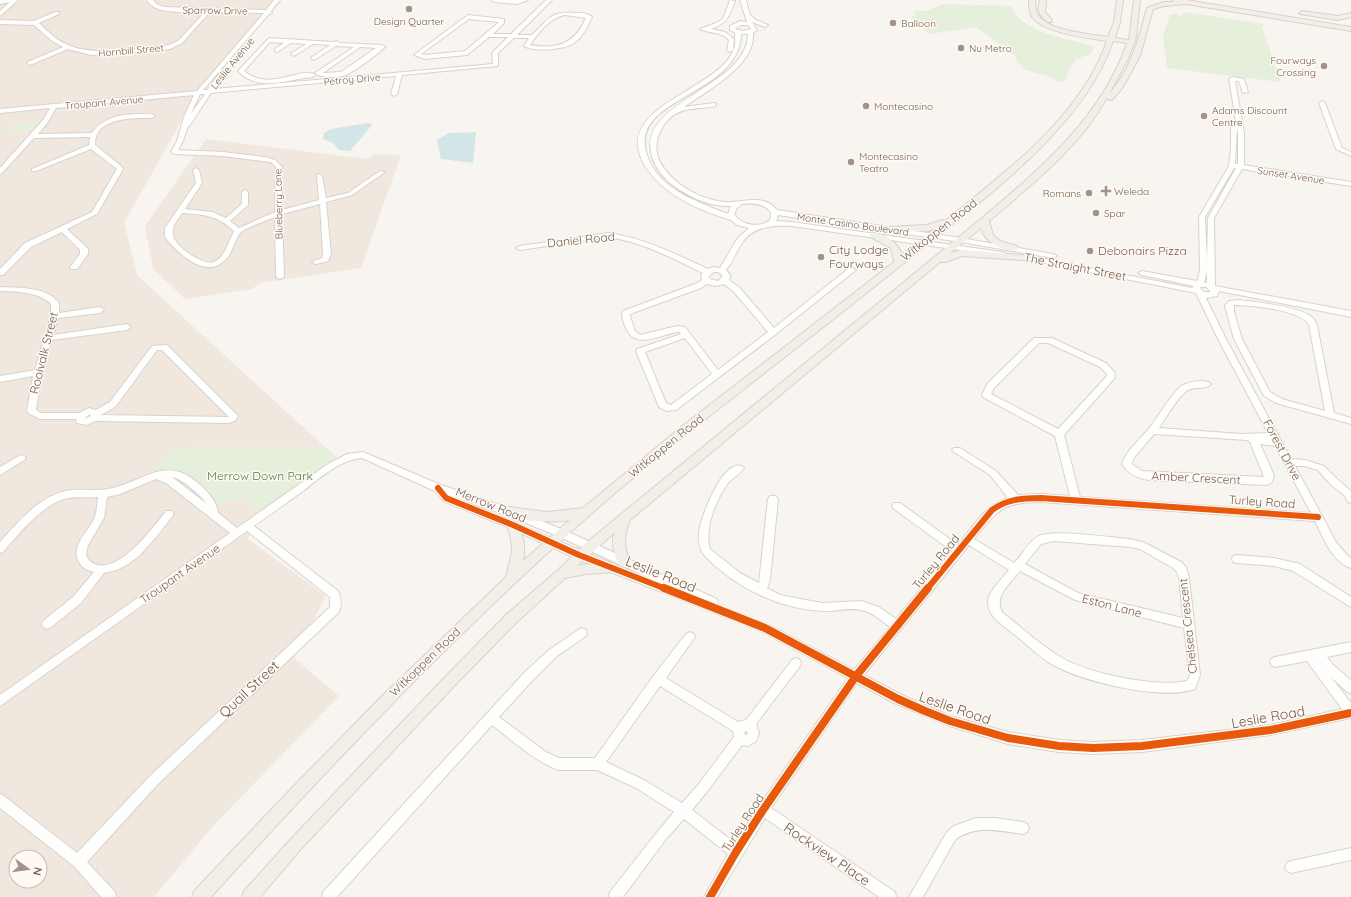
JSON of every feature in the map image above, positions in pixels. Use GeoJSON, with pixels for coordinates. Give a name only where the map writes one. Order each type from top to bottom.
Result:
{"type":"FeatureCollection","features":[{"type":"Feature","properties":{"kind":"main road"},"geometry":{"type":"LineString","coordinates":[[1043,0],[1040,9],[1043,17],[1058,25],[1084,32],[1101,42],[1104,46],[1104,59]]}},
{"type":"Feature","properties":{"kind":"main road"},"geometry":{"type":"LineString","coordinates":[[1175,0],[1351,28]]}},
{"type":"Feature","properties":{"kind":"main road","name":"Witkoppen Road"},"geometry":{"type":"LineString","coordinates":[[200,897],[369,716],[438,647],[511,579],[587,511],[686,430],[956,217],[1043,142],[1081,96],[1104,59],[1111,36],[1118,22],[1120,1]]}},
{"type":"Feature","properties":{"kind":"main road"},"geometry":{"type":"LineString","coordinates":[[1033,2],[1032,11],[1035,17],[1045,24],[1065,31],[1084,32],[1132,40]]}},
{"type":"Feature","properties":{"kind":"main road","name":"Witkoppen Road"},"geometry":{"type":"LineString","coordinates":[[250,897],[296,844],[452,679],[512,618],[562,574],[579,555],[953,247],[1025,186],[1063,150],[1095,112],[1126,57],[1132,40],[1136,2]]}},
{"type":"Feature","properties":{"kind":"main road"},"geometry":{"type":"LineString","coordinates":[[1095,112],[1119,87],[1132,66],[1141,46],[1150,8],[1164,4],[1198,3]]}},
{"type":"Feature","properties":{"kind":"main road"},"geometry":{"type":"LineString","coordinates":[[1351,15],[1338,18],[1299,12],[1351,22]]}},
{"type":"Feature","properties":{"kind":"main road"},"geometry":{"type":"LineString","coordinates":[[1108,29],[1118,22]]}},
{"type":"Feature","properties":{"kind":"main road"},"geometry":{"type":"LineString","coordinates":[[1084,32],[1100,31]]}},
{"type":"Feature","properties":{"kind":"main road"},"geometry":{"type":"LineString","coordinates":[[891,229],[928,228],[956,217]]}},
{"type":"Feature","properties":{"kind":"main road"},"geometry":{"type":"LineString","coordinates":[[985,220],[984,231],[987,236],[996,242],[1014,248]]}},
{"type":"Feature","properties":{"kind":"main road"},"geometry":{"type":"LineString","coordinates":[[874,235],[893,245],[898,252],[898,262]]}},
{"type":"Feature","properties":{"kind":"main road"},"geometry":{"type":"LineString","coordinates":[[906,286],[948,257],[956,254],[970,253],[1033,259]]}},
{"type":"Feature","properties":{"kind":"main road"},"geometry":{"type":"LineString","coordinates":[[509,512],[553,518],[587,511]]}},
{"type":"Feature","properties":{"kind":"main road"},"geometry":{"type":"LineString","coordinates":[[624,562],[618,545],[618,537],[627,514]]}},
{"type":"Feature","properties":{"kind":"main road"},"geometry":{"type":"LineString","coordinates":[[511,579],[516,568],[520,549],[519,540],[513,524]]}},
{"type":"Feature","properties":{"kind":"main road"},"geometry":{"type":"LineString","coordinates":[[562,574],[586,569],[612,568]]}},
{"type":"Feature","properties":{"kind":"street"},"geometry":{"type":"LineString","coordinates":[[0,2],[15,0]]}},
{"type":"Feature","properties":{"kind":"street"},"geometry":{"type":"LineString","coordinates":[[0,14],[15,0]]}},
{"type":"Feature","properties":{"kind":"street","name":"Sparrow Drive"},"geometry":{"type":"LineString","coordinates":[[150,0],[151,4],[159,8],[269,11]]}},
{"type":"Feature","properties":{"kind":"street","name":"Leslie Avenue"},"geometry":{"type":"LineString","coordinates":[[174,152],[185,129],[208,92],[277,0]]}},
{"type":"Feature","properties":{"kind":"street","name":"Leslie Avenue"},"geometry":{"type":"LineString","coordinates":[[185,129],[187,117],[198,93],[269,11],[284,0]]}},
{"type":"Feature","properties":{"kind":"street"},"geometry":{"type":"LineString","coordinates":[[494,0],[517,2],[525,0]]}},
{"type":"Feature","properties":{"kind":"street"},"geometry":{"type":"LineString","coordinates":[[514,35],[549,0]]}},
{"type":"Feature","properties":{"kind":"street"},"geometry":{"type":"LineString","coordinates":[[742,235],[750,230],[770,224],[774,220],[775,212],[772,208],[763,203],[751,202],[723,204],[710,201],[687,191],[667,176],[655,157],[653,146],[656,130],[668,115],[723,79],[737,65],[745,54],[750,41],[750,32],[754,28],[750,24],[743,0]]}},
{"type":"Feature","properties":{"kind":"street"},"geometry":{"type":"LineString","coordinates":[[732,1],[735,17],[735,24],[732,29],[738,33],[750,32]]}},
{"type":"Feature","properties":{"kind":"street"},"geometry":{"type":"LineString","coordinates":[[719,71],[729,52],[732,40],[726,34],[703,29],[724,22],[728,18],[732,1]]}},
{"type":"Feature","properties":{"kind":"street","name":"Hornbill Street"},"geometry":{"type":"LineString","coordinates":[[35,23],[54,40],[67,46],[96,54],[170,47],[180,42],[210,10]]}},
{"type":"Feature","properties":{"kind":"street"},"geometry":{"type":"LineString","coordinates":[[746,12],[752,19],[765,25]]}},
{"type":"Feature","properties":{"kind":"street"},"geometry":{"type":"LineString","coordinates":[[0,22],[35,23],[57,13]]}},
{"type":"Feature","properties":{"kind":"street"},"geometry":{"type":"LineString","coordinates":[[490,33],[502,22],[502,20],[468,17],[417,55],[425,57],[467,53],[490,33],[534,36],[558,14],[580,14],[587,15],[589,17],[574,40],[566,45],[529,48],[527,45],[534,36]]}},
{"type":"Feature","properties":{"kind":"street"},"geometry":{"type":"LineString","coordinates":[[735,24],[750,24]]}},
{"type":"Feature","properties":{"kind":"street"},"geometry":{"type":"LineString","coordinates":[[722,271],[729,263],[742,235],[739,224],[732,218],[688,200],[668,189],[647,166],[641,147],[641,137],[644,128],[650,120],[673,99],[696,88],[719,71],[727,63],[736,51],[738,33]]}},
{"type":"Feature","properties":{"kind":"street","name":"Petroy Drive"},"geometry":{"type":"LineString","coordinates":[[208,92],[496,65],[494,55],[514,35]]}},
{"type":"Feature","properties":{"kind":"street"},"geometry":{"type":"LineString","coordinates":[[267,40],[290,40],[337,43],[382,47],[343,74],[316,74],[278,81],[262,82],[257,81],[241,72],[267,40]]}},
{"type":"Feature","properties":{"kind":"street"},"geometry":{"type":"LineString","coordinates":[[277,50],[290,40]]}},
{"type":"Feature","properties":{"kind":"street"},"geometry":{"type":"LineString","coordinates":[[294,54],[314,42]]}},
{"type":"Feature","properties":{"kind":"street"},"geometry":{"type":"LineString","coordinates":[[314,58],[337,43]]}},
{"type":"Feature","properties":{"kind":"street"},"geometry":{"type":"LineString","coordinates":[[311,83],[316,74],[360,45]]}},
{"type":"Feature","properties":{"kind":"street"},"geometry":{"type":"LineString","coordinates":[[30,64],[67,46]]}},
{"type":"Feature","properties":{"kind":"street"},"geometry":{"type":"LineString","coordinates":[[316,74],[318,82]]}},
{"type":"Feature","properties":{"kind":"street"},"geometry":{"type":"LineString","coordinates":[[394,94],[399,75]]}},
{"type":"Feature","properties":{"kind":"street"},"geometry":{"type":"LineString","coordinates":[[1241,166],[1241,133],[1239,113],[1236,105],[1232,78],[1242,80],[1245,92]]}},
{"type":"Feature","properties":{"kind":"street","name":"Troupant Avenue"},"geometry":{"type":"LineString","coordinates":[[0,111],[208,92]]}},
{"type":"Feature","properties":{"kind":"street"},"geometry":{"type":"LineString","coordinates":[[1322,103],[1340,149],[1351,154]]}},
{"type":"Feature","properties":{"kind":"street"},"geometry":{"type":"LineString","coordinates":[[676,109],[714,105]]}},
{"type":"Feature","properties":{"kind":"street"},"geometry":{"type":"LineString","coordinates":[[1236,105],[1233,111],[1235,134],[1232,165],[1202,217],[1204,271],[1199,288],[1351,318]]}},
{"type":"Feature","properties":{"kind":"street"},"geometry":{"type":"LineString","coordinates":[[0,172],[46,121],[54,106]]}},
{"type":"Feature","properties":{"kind":"street"},"geometry":{"type":"LineString","coordinates":[[92,146],[93,135],[104,123],[113,118],[152,116]]}},
{"type":"Feature","properties":{"kind":"street"},"geometry":{"type":"LineString","coordinates":[[33,136],[93,135]]}},
{"type":"Feature","properties":{"kind":"street"},"geometry":{"type":"LineString","coordinates":[[34,170],[92,146]]}},
{"type":"Feature","properties":{"kind":"street"},"geometry":{"type":"LineString","coordinates":[[0,273],[28,246],[95,213],[120,170],[118,166],[92,146]]}},
{"type":"Feature","properties":{"kind":"street","name":"Blueberry Lane"},"geometry":{"type":"LineString","coordinates":[[174,152],[190,153],[199,157],[208,158],[223,154],[265,159],[277,164],[279,167],[278,213],[280,277]]}},
{"type":"Feature","properties":{"kind":"street","name":"Sunset Avenue"},"geometry":{"type":"LineString","coordinates":[[1232,165],[1351,182]]}},
{"type":"Feature","properties":{"kind":"street","name":"Forest Drive"},"geometry":{"type":"LineString","coordinates":[[1218,332],[1213,309],[1211,218],[1241,166]]}},
{"type":"Feature","properties":{"kind":"street"},"geometry":{"type":"LineString","coordinates":[[196,170],[200,183],[170,228],[169,237],[176,246],[202,265],[214,264],[224,258],[238,231],[278,213],[323,202],[354,192],[382,172]]}},
{"type":"Feature","properties":{"kind":"street"},"geometry":{"type":"LineString","coordinates":[[316,262],[325,259],[327,254],[323,202],[319,176]]}},
{"type":"Feature","properties":{"kind":"street"},"geometry":{"type":"LineString","coordinates":[[226,220],[245,205],[245,192]]}},
{"type":"Feature","properties":{"kind":"street"},"geometry":{"type":"LineString","coordinates":[[732,218],[732,210],[739,204]]}},
{"type":"Feature","properties":{"kind":"street"},"geometry":{"type":"LineString","coordinates":[[181,211],[212,213],[226,220],[238,231]]}},
{"type":"Feature","properties":{"kind":"street","name":"Monte Casino Boulevard"},"geometry":{"type":"LineString","coordinates":[[775,212],[961,240]]}},
{"type":"Feature","properties":{"kind":"street"},"geometry":{"type":"LineString","coordinates":[[739,224],[759,227]]}},
{"type":"Feature","properties":{"kind":"street","name":"Monte Casino Boulevard"},"geometry":{"type":"LineString","coordinates":[[770,224],[792,224],[953,247]]}},
{"type":"Feature","properties":{"kind":"street"},"geometry":{"type":"LineString","coordinates":[[63,229],[84,249],[84,254],[74,267]]}},
{"type":"Feature","properties":{"kind":"street","name":"Daniel Road"},"geometry":{"type":"LineString","coordinates":[[520,248],[608,235],[621,236],[638,240],[707,276]]}},
{"type":"Feature","properties":{"kind":"street","name":"The Straight Street"},"geometry":{"type":"LineString","coordinates":[[961,240],[1014,248],[1199,288]]}},
{"type":"Feature","properties":{"kind":"street","name":"The Straight Street"},"geometry":{"type":"LineString","coordinates":[[953,247],[1033,259],[1199,288]]}},
{"type":"Feature","properties":{"kind":"street"},"geometry":{"type":"LineString","coordinates":[[0,264],[8,264]]}},
{"type":"Feature","properties":{"kind":"street"},"geometry":{"type":"LineString","coordinates":[[725,281],[727,276],[722,271],[714,270],[698,286],[626,313],[662,405],[667,408],[673,408],[852,270]]}},
{"type":"Feature","properties":{"kind":"street"},"geometry":{"type":"LineString","coordinates":[[707,276],[717,284],[725,281]]}},
{"type":"Feature","properties":{"kind":"street"},"geometry":{"type":"LineString","coordinates":[[725,281],[736,289],[772,332]]}},
{"type":"Feature","properties":{"kind":"street","name":"Rooivalk Street"},"geometry":{"type":"LineString","coordinates":[[0,288],[34,292],[46,296],[55,303],[55,316],[50,338],[38,372],[31,411],[40,416],[80,416],[89,411],[95,412],[96,416]]}},
{"type":"Feature","properties":{"kind":"street","name":"Forest Drive"},"geometry":{"type":"LineString","coordinates":[[1199,288],[1218,332],[1337,552],[1351,564]]}},
{"type":"Feature","properties":{"kind":"street"},"geometry":{"type":"LineString","coordinates":[[1212,291],[1351,314]]}},
{"type":"Feature","properties":{"kind":"street"},"geometry":{"type":"LineString","coordinates":[[1330,415],[1313,325],[1308,318],[1299,313],[1245,302],[1232,303],[1229,306],[1238,339],[1267,394],[1279,401],[1351,421]]}},
{"type":"Feature","properties":{"kind":"street"},"geometry":{"type":"LineString","coordinates":[[55,316],[100,310]]}},
{"type":"Feature","properties":{"kind":"street"},"geometry":{"type":"LineString","coordinates":[[50,338],[127,327]]}},
{"type":"Feature","properties":{"kind":"street"},"geometry":{"type":"LineString","coordinates":[[637,338],[643,338],[678,328],[682,329],[717,375]]}},
{"type":"Feature","properties":{"kind":"street"},"geometry":{"type":"LineString","coordinates":[[640,351],[686,335]]}},
{"type":"Feature","properties":{"kind":"street"},"geometry":{"type":"LineString","coordinates":[[1059,434],[1111,377],[1111,373],[1103,365],[1049,340],[1041,339],[1037,340],[990,386],[986,395],[1059,434],[1076,500]]}},
{"type":"Feature","properties":{"kind":"street"},"geometry":{"type":"LineString","coordinates":[[161,347],[164,347],[234,416],[232,419],[228,420],[96,416],[111,406],[155,348],[161,347]]}},
{"type":"Feature","properties":{"kind":"street"},"geometry":{"type":"LineString","coordinates":[[0,378],[38,372]]}},
{"type":"Feature","properties":{"kind":"street","name":"Amber Crescent"},"geometry":{"type":"LineString","coordinates":[[1207,384],[1186,386],[1127,461],[1129,469],[1144,476],[1267,481],[1269,479],[1269,475],[1249,437]]}},
{"type":"Feature","properties":{"kind":"street"},"geometry":{"type":"LineString","coordinates":[[1152,431],[1277,439]]}},
{"type":"Feature","properties":{"kind":"street"},"geometry":{"type":"LineString","coordinates":[[957,450],[993,473],[1016,500]]}},
{"type":"Feature","properties":{"kind":"street","name":"Troupant Avenue"},"geometry":{"type":"LineString","coordinates":[[0,701],[331,466],[348,457],[363,455]]}},
{"type":"Feature","properties":{"kind":"street","name":"Merrow Road"},"geometry":{"type":"LineString","coordinates":[[363,455],[438,488],[509,512],[590,546]]}},
{"type":"Feature","properties":{"kind":"street"},"geometry":{"type":"LineString","coordinates":[[0,472],[21,458]]}},
{"type":"Feature","properties":{"kind":"street"},"geometry":{"type":"LineString","coordinates":[[1291,465],[1308,467],[1313,465],[1323,469],[1334,482],[1350,494]]}},
{"type":"Feature","properties":{"kind":"street"},"geometry":{"type":"LineString","coordinates":[[739,468],[729,474],[720,487],[712,504],[703,537],[703,546],[706,551],[736,576],[778,599],[818,606],[853,605],[869,607],[896,626]]}},
{"type":"Feature","properties":{"kind":"street"},"geometry":{"type":"LineString","coordinates":[[0,549],[11,536],[41,509],[57,498],[78,493],[103,494],[115,491],[146,478],[156,476],[170,480],[237,533]]}},
{"type":"Feature","properties":{"kind":"street","name":"Merrow Road"},"geometry":{"type":"LineString","coordinates":[[438,488],[446,498],[513,524],[579,555]]}},
{"type":"Feature","properties":{"kind":"street"},"geometry":{"type":"LineString","coordinates":[[103,494],[99,518],[81,552],[82,559],[85,563],[101,570],[114,567],[131,557],[139,550],[169,514]]}},
{"type":"Feature","properties":{"kind":"street","name":"Turley Road"},"geometry":{"type":"LineString","coordinates":[[710,897],[736,852],[856,676],[997,506],[1002,503],[1034,498],[1318,517]]}},
{"type":"Feature","properties":{"kind":"street"},"geometry":{"type":"LineString","coordinates":[[761,591],[765,580],[773,499]]}},
{"type":"Feature","properties":{"kind":"street"},"geometry":{"type":"LineString","coordinates":[[897,506],[959,552]]}},
{"type":"Feature","properties":{"kind":"street","name":"Quail Street"},"geometry":{"type":"LineString","coordinates":[[78,862],[154,780],[335,609],[336,600],[334,594],[248,526]]}},
{"type":"Feature","properties":{"kind":"street"},"geometry":{"type":"LineString","coordinates":[[0,537],[11,536]]}},
{"type":"Feature","properties":{"kind":"street","name":"Chelsea Crescent"},"geometry":{"type":"LineString","coordinates":[[1054,537],[1130,543],[1142,546],[1172,562],[1182,570],[1184,578],[1188,624],[1195,675],[1191,685],[1186,688],[1160,687],[1117,681],[1075,670],[1064,666],[1055,660],[999,616],[995,610],[993,599],[1017,567],[1038,541],[1054,537]]}},
{"type":"Feature","properties":{"kind":"street","name":"Eston Lane"},"geometry":{"type":"LineString","coordinates":[[968,540],[1017,567],[1075,596],[1086,600],[1188,624]]}},
{"type":"Feature","properties":{"kind":"street","name":"Leslie Road"},"geometry":{"type":"LineString","coordinates":[[590,546],[710,600],[742,618]]}},
{"type":"Feature","properties":{"kind":"street","name":"Leslie Road"},"geometry":{"type":"LineString","coordinates":[[579,555],[742,618],[773,632],[898,699],[950,721],[1008,738],[1059,746],[1107,748],[1142,746],[1270,730],[1351,713]]}},
{"type":"Feature","properties":{"kind":"street"},"geometry":{"type":"LineString","coordinates":[[1237,559],[1274,562],[1296,567],[1351,603]]}},
{"type":"Feature","properties":{"kind":"street"},"geometry":{"type":"LineString","coordinates":[[47,624],[77,600],[101,570]]}},
{"type":"Feature","properties":{"kind":"street"},"geometry":{"type":"LineString","coordinates":[[328,897],[540,665],[553,653],[582,633]]}},
{"type":"Feature","properties":{"kind":"street"},"geometry":{"type":"LineString","coordinates":[[598,764],[658,679],[690,637]]}},
{"type":"Feature","properties":{"kind":"street"},"geometry":{"type":"LineString","coordinates":[[1275,662],[1351,647]]}},
{"type":"Feature","properties":{"kind":"street"},"geometry":{"type":"LineString","coordinates":[[1313,654],[1344,680],[1351,688]]}},
{"type":"Feature","properties":{"kind":"street"},"geometry":{"type":"LineString","coordinates":[[1313,654],[1351,713]]}},
{"type":"Feature","properties":{"kind":"street"},"geometry":{"type":"LineString","coordinates":[[615,897],[662,835],[702,789],[742,731],[796,663]]}},
{"type":"Feature","properties":{"kind":"street"},"geometry":{"type":"LineString","coordinates":[[658,679],[742,731]]}},
{"type":"Feature","properties":{"kind":"street"},"geometry":{"type":"LineString","coordinates":[[491,718],[542,756],[558,764],[598,764],[640,784],[712,832],[736,852]]}},
{"type":"Feature","properties":{"kind":"street"},"geometry":{"type":"LineString","coordinates":[[0,800],[78,862],[110,897]]}},
{"type":"Feature","properties":{"kind":"street","name":"Rockview Place"},"geometry":{"type":"LineString","coordinates":[[764,810],[890,897]]}},
{"type":"Feature","properties":{"kind":"street"},"geometry":{"type":"LineString","coordinates":[[915,897],[956,830],[969,825],[979,824],[997,824],[1023,828]]}},
{"type":"Feature","properties":{"kind":"street"},"geometry":{"type":"LineString","coordinates":[[1291,867],[1351,854]]}},
{"type":"Feature","properties":{"kind":"shaded area"},"geometry":{"type":"Polygon","coordinates":[[[0,0],[274,0],[192,102],[124,223],[137,275],[326,448],[173,447],[151,472],[180,471],[216,502],[244,500],[258,510],[248,539],[326,596],[294,658],[339,696],[214,825],[154,897],[0,897],[0,0]]]}},
{"type":"Feature","properties":{"kind":"shaded area"},"geometry":{"type":"Polygon","coordinates":[[[368,123],[373,124],[350,151],[339,150],[333,143],[323,139],[324,133],[331,129],[368,123]]]}},
{"type":"Feature","properties":{"kind":"shaded area"},"geometry":{"type":"Polygon","coordinates":[[[476,132],[473,163],[441,159],[437,140],[449,133],[476,132]]]}},
{"type":"Feature","properties":{"kind":"shaded area"},"geometry":{"type":"Polygon","coordinates":[[[206,139],[367,159],[375,154],[401,155],[361,268],[260,283],[252,289],[185,299],[153,269],[145,226],[206,139]]]}},
{"type":"Feature","properties":{"kind":"green space"},"geometry":{"type":"Polygon","coordinates":[[[944,4],[1011,6],[1016,15],[1035,29],[1046,34],[1094,46],[1091,54],[1082,57],[1081,59],[1077,58],[1069,69],[1065,82],[1057,81],[1051,77],[1025,70],[1014,58],[1017,57],[976,27],[929,34],[913,20],[911,16],[916,16],[914,11],[926,11],[944,4]]]}},
{"type":"Feature","properties":{"kind":"green space"},"geometry":{"type":"Polygon","coordinates":[[[1183,12],[1265,24],[1262,27],[1281,82],[1167,68],[1163,36],[1170,14],[1176,14],[1182,17],[1183,12]]]}},
{"type":"Feature","properties":{"kind":"green space"},"geometry":{"type":"Polygon","coordinates":[[[12,123],[39,124],[32,131],[5,131],[12,123]]]}},
{"type":"Feature","properties":{"kind":"green space","name":"Merrow Down Park"},"geometry":{"type":"Polygon","coordinates":[[[172,447],[326,448],[337,457],[260,512],[244,500],[216,502],[180,471],[150,472],[172,447]]]}},
{"type":"Feature","properties":{"kind":"cycle path"},"geometry":{"type":"LineString","coordinates":[[438,488],[446,498],[513,525],[579,555],[765,628],[898,699],[925,711],[950,721],[1008,738],[1059,746],[1093,748],[1142,746],[1270,730],[1351,713]]}},
{"type":"Feature","properties":{"kind":"cycle path"},"geometry":{"type":"LineString","coordinates":[[710,897],[736,852],[763,810],[856,676],[992,510],[997,506],[1009,501],[1028,498],[1041,498],[1318,517]]}},
{"type":"Feature","properties":{"kind":"place","name":"Design Quarter"},"geometry":{"type":"Point","coordinates":[409,9]}},
{"type":"Feature","properties":{"kind":"place","name":"Balloon"},"geometry":{"type":"Point","coordinates":[893,23]}},
{"type":"Feature","properties":{"kind":"place","name":"Nu Metro"},"geometry":{"type":"Point","coordinates":[961,48]}},
{"type":"Feature","properties":{"kind":"place","name":"Fourways Crossing"},"geometry":{"type":"Point","coordinates":[1324,66]}},
{"type":"Feature","properties":{"kind":"place","name":"Montecasino"},"geometry":{"type":"Point","coordinates":[866,106]}},
{"type":"Feature","properties":{"kind":"place","name":"Adams Discount Centre"},"geometry":{"type":"Point","coordinates":[1204,116]}},
{"type":"Feature","properties":{"kind":"place","name":"Montecasino Teatro"},"geometry":{"type":"Point","coordinates":[851,162]}},
{"type":"Feature","properties":{"kind":"place","name":"Weleda"},"geometry":{"type":"Point","coordinates":[1106,191]}},
{"type":"Feature","properties":{"kind":"place","name":"Romans"},"geometry":{"type":"Point","coordinates":[1089,193]}},
{"type":"Feature","properties":{"kind":"place","name":"Spar"},"geometry":{"type":"Point","coordinates":[1096,213]}},
{"type":"Feature","properties":{"kind":"place","name":"Debonairs Pizza"},"geometry":{"type":"Point","coordinates":[1090,251]}},
{"type":"Feature","properties":{"kind":"place","name":"City Lodge Fourways"},"geometry":{"type":"Point","coordinates":[821,257]}}]}
